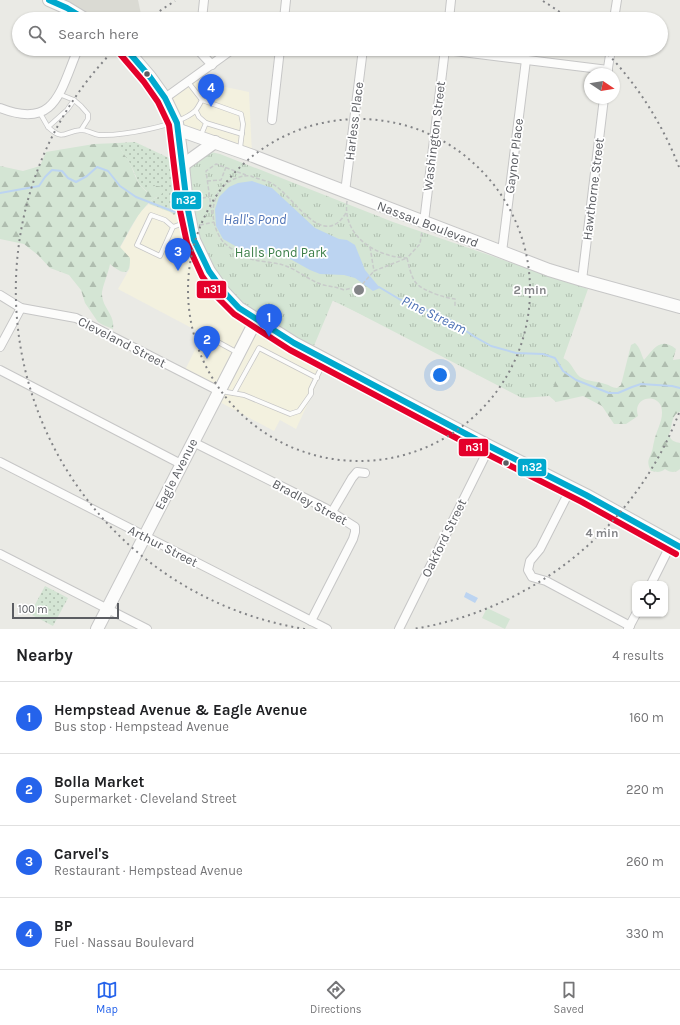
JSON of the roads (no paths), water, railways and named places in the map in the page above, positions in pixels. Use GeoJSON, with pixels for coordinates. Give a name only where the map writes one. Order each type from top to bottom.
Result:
{"type":"FeatureCollection","features":[{"type":"Feature","properties":{"kind":"main road"},"geometry":{"type":"LineString","coordinates":[[49,0],[74,12]]}},
{"type":"Feature","properties":{"kind":"main road"},"geometry":{"type":"LineString","coordinates":[[132,56],[165,98],[178,126],[184,164],[186,201],[190,224],[196,244],[209,271],[224,292],[239,308],[294,343],[571,488],[676,545]]}},
{"type":"Feature","properties":{"kind":"main road","name":"Nassau Boulevard"},"geometry":{"type":"LineString","coordinates":[[178,126],[200,137],[549,270],[680,307]]}},
{"type":"Feature","properties":{"kind":"main road"},"geometry":{"type":"LineString","coordinates":[[184,164],[215,142]]}},
{"type":"Feature","properties":{"kind":"main road","name":"Eagle Avenue"},"geometry":{"type":"LineString","coordinates":[[97,629],[180,464],[193,442],[256,320]]}},
{"type":"Feature","properties":{"kind":"street"},"geometry":{"type":"LineString","coordinates":[[203,12],[204,0]]}},
{"type":"Feature","properties":{"kind":"street"},"geometry":{"type":"LineString","coordinates":[[285,12],[286,0]]}},
{"type":"Feature","properties":{"kind":"street"},"geometry":{"type":"LineString","coordinates":[[450,12],[451,0]]}},
{"type":"Feature","properties":{"kind":"street"},"geometry":{"type":"LineString","coordinates":[[615,12],[617,0]]}},
{"type":"Feature","properties":{"kind":"street"},"geometry":{"type":"LineString","coordinates":[[0,108],[33,115],[48,108],[59,94],[75,56]]}},
{"type":"Feature","properties":{"kind":"street"},"geometry":{"type":"LineString","coordinates":[[204,56],[212,65]]}},
{"type":"Feature","properties":{"kind":"street"},"geometry":{"type":"LineString","coordinates":[[165,98],[224,56]]}},
{"type":"Feature","properties":{"kind":"street"},"geometry":{"type":"LineString","coordinates":[[272,120],[279,56]]}},
{"type":"Feature","properties":{"kind":"street","name":"Harless Place"},"geometry":{"type":"LineString","coordinates":[[347,193],[362,56]]}},
{"type":"Feature","properties":{"kind":"street","name":"Washington Street"},"geometry":{"type":"LineString","coordinates":[[424,222],[442,56]]}},
{"type":"Feature","properties":{"kind":"street"},"geometry":{"type":"LineString","coordinates":[[496,56],[584,68]]}},
{"type":"Feature","properties":{"kind":"street"},"geometry":{"type":"LineString","coordinates":[[609,68],[610,56]]}},
{"type":"Feature","properties":{"kind":"street","name":"Gaynor Place"},"geometry":{"type":"LineString","coordinates":[[502,252],[526,60]]}},
{"type":"Feature","properties":{"kind":"street","name":"Hawthorne Street"},"geometry":{"type":"LineString","coordinates":[[582,280],[603,104]]}},
{"type":"Feature","properties":{"kind":"street","name":"Cleveland Street"},"geometry":{"type":"LineString","coordinates":[[0,295],[21,308],[76,318],[218,391]]}},
{"type":"Feature","properties":{"kind":"street"},"geometry":{"type":"LineString","coordinates":[[0,347],[21,308]]}},
{"type":"Feature","properties":{"kind":"street"},"geometry":{"type":"LineString","coordinates":[[0,370],[180,464]]}},
{"type":"Feature","properties":{"kind":"street","name":"Bradley Street"},"geometry":{"type":"LineString","coordinates":[[193,442],[332,512],[355,526],[353,539],[311,621]]}},
{"type":"Feature","properties":{"kind":"street","name":"Oakford Street"},"geometry":{"type":"LineString","coordinates":[[399,629],[490,446]]}},
{"type":"Feature","properties":{"kind":"street","name":"Arthur Street"},"geometry":{"type":"LineString","coordinates":[[0,462],[327,629]]}},
{"type":"Feature","properties":{"kind":"street"},"geometry":{"type":"LineString","coordinates":[[332,512],[352,478],[358,472],[365,473]]}},
{"type":"Feature","properties":{"kind":"street"},"geometry":{"type":"LineString","coordinates":[[571,488],[540,548],[530,561],[528,570],[532,577],[546,581],[629,628],[634,617]]}},
{"type":"Feature","properties":{"kind":"street"},"geometry":{"type":"LineString","coordinates":[[653,581],[676,545]]}},
{"type":"Feature","properties":{"kind":"street"},"geometry":{"type":"LineString","coordinates":[[0,554],[147,629]]}},
{"type":"Feature","properties":{"kind":"lane"},"geometry":{"type":"LineString","coordinates":[[188,82],[202,100],[240,114],[243,124],[240,152]]}},
{"type":"Feature","properties":{"kind":"lane"},"geometry":{"type":"LineString","coordinates":[[59,94],[74,100],[88,114],[88,119],[81,130]]}},
{"type":"Feature","properties":{"kind":"lane"},"geometry":{"type":"LineString","coordinates":[[48,127],[67,110],[74,100]]}},
{"type":"Feature","properties":{"kind":"lane"},"geometry":{"type":"LineString","coordinates":[[40,113],[54,134],[62,135],[81,130],[98,135],[124,133],[178,126],[196,110],[202,100]]}},
{"type":"Feature","properties":{"kind":"lane"},"geometry":{"type":"LineString","coordinates":[[196,110],[199,117],[206,123],[242,134]]}},
{"type":"Feature","properties":{"kind":"lane"},"geometry":{"type":"LineString","coordinates":[[200,137],[206,123]]}},
{"type":"Feature","properties":{"kind":"lane"},"geometry":{"type":"LineString","coordinates":[[151,215],[165,220],[173,227],[160,256],[137,245],[151,215]]}},
{"type":"Feature","properties":{"kind":"lane"},"geometry":{"type":"LineString","coordinates":[[173,227],[190,224]]}},
{"type":"Feature","properties":{"kind":"lane"},"geometry":{"type":"LineString","coordinates":[[207,336],[238,353]]}},
{"type":"Feature","properties":{"kind":"lane"},"geometry":{"type":"LineString","coordinates":[[234,393],[259,348],[316,378]]}},
{"type":"Feature","properties":{"kind":"lane"},"geometry":{"type":"LineString","coordinates":[[218,391],[244,395],[290,414],[299,411],[310,394],[325,359]]}},
{"type":"Feature","properties":{"kind":"water","name":"Hall's Pond"},"geometry":{"type":"Polygon","coordinates":[[[252,181],[272,188],[315,228],[339,239],[347,240],[355,245],[365,270],[380,288],[373,291],[355,278],[344,275],[320,274],[283,255],[246,252],[223,239],[216,226],[215,209],[219,197],[229,187],[238,183],[252,181]]]}},
{"type":"Feature","properties":{"kind":"water"},"geometry":{"type":"Polygon","coordinates":[[[466,592],[478,598],[475,603],[464,597],[466,592]]]}},
{"type":"Feature","properties":{"kind":"waterway","name":"Pine Stream"},"geometry":{"type":"LineString","coordinates":[[0,193],[39,186],[52,170],[62,171],[68,178],[76,182],[87,176],[97,167],[108,171],[120,186],[136,197],[175,212]]}},
{"type":"Feature","properties":{"kind":"waterway","name":"Pine Stream"},"geometry":{"type":"LineString","coordinates":[[379,287],[399,299],[447,318],[491,346],[516,353],[543,354],[555,358],[563,371],[576,380],[609,393],[618,393],[641,384],[680,388]]}},
{"type":"Feature","properties":{"kind":"place","name":"BP"},"geometry":{"type":"Point","coordinates":[211,107]}},
{"type":"Feature","properties":{"kind":"place","name":"Carvel's"},"geometry":{"type":"Point","coordinates":[178,271]}},
{"type":"Feature","properties":{"kind":"place","name":"Hempstead Avenue & Eagle Avenue"},"geometry":{"type":"Point","coordinates":[269,337]}},
{"type":"Feature","properties":{"kind":"place","name":"Bolla Market"},"geometry":{"type":"Point","coordinates":[207,359]}},
{"type":"Feature","properties":{"kind":"park label","name":"Halls Pond Park"},"geometry":{"type":"Point","coordinates":[281,252]}}]}
